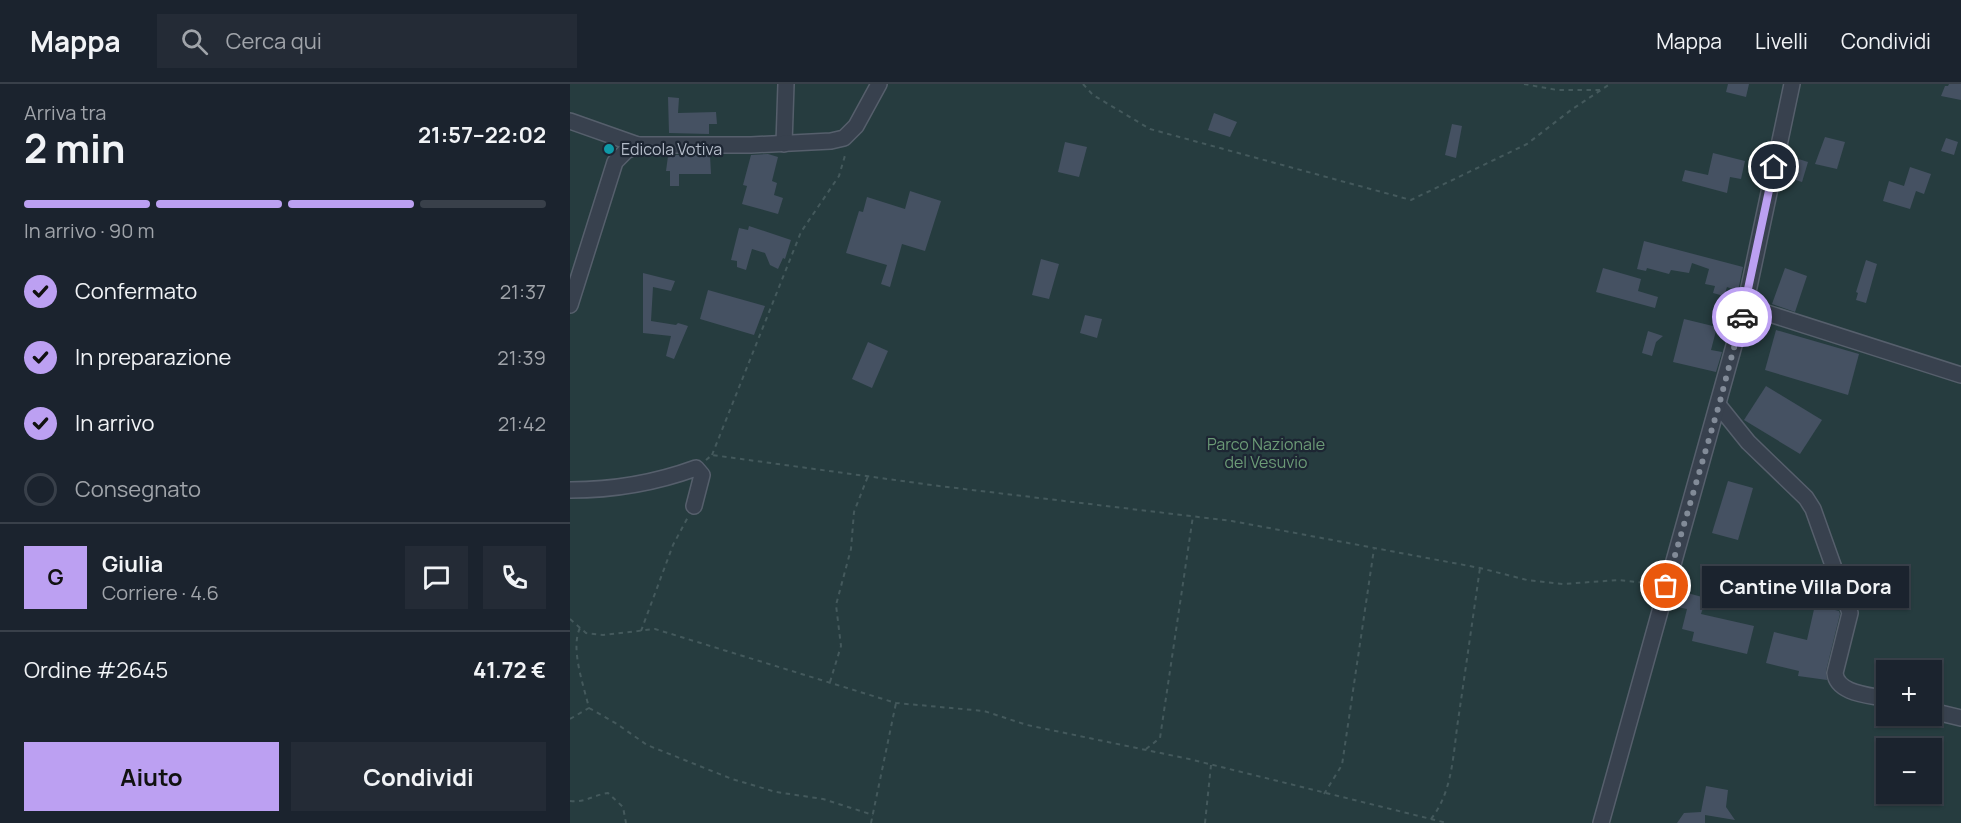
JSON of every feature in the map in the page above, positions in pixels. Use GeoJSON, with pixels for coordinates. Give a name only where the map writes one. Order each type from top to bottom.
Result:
{"type":"FeatureCollection","features":[{"type":"Feature","properties":{"kind":"street"},"geometry":{"type":"LineString","coordinates":[[784,144],[786,84]]}},
{"type":"Feature","properties":{"kind":"street"},"geometry":{"type":"LineString","coordinates":[[570,121],[638,145],[784,144],[831,141],[844,138],[852,131],[879,84]]}},
{"type":"Feature","properties":{"kind":"street"},"geometry":{"type":"LineString","coordinates":[[1601,823],[1745,306],[1792,84]]}},
{"type":"Feature","properties":{"kind":"street"},"geometry":{"type":"LineString","coordinates":[[570,305],[615,162],[626,151],[638,145]]}},
{"type":"Feature","properties":{"kind":"street"},"geometry":{"type":"LineString","coordinates":[[1745,306],[1961,375]]}},
{"type":"Feature","properties":{"kind":"street"},"geometry":{"type":"LineString","coordinates":[[1719,405],[1748,442],[1806,498],[1814,510],[1850,614],[1835,673],[1836,681],[1844,688],[1876,696]]}},
{"type":"Feature","properties":{"kind":"street"},"geometry":{"type":"LineString","coordinates":[[570,490],[612,489],[657,480],[696,468],[702,475],[694,506]]}},
{"type":"Feature","properties":{"kind":"street"},"geometry":{"type":"LineString","coordinates":[[1942,713],[1961,718]]}},
{"type":"Feature","properties":{"kind":"path"},"geometry":{"type":"LineString","coordinates":[[1083,84],[1093,95],[1150,129],[1411,200],[1527,144],[1610,84]]}},
{"type":"Feature","properties":{"kind":"path"},"geometry":{"type":"LineString","coordinates":[[1524,84],[1557,90],[1602,90]]}},
{"type":"Feature","properties":{"kind":"path"},"geometry":{"type":"LineString","coordinates":[[696,468],[712,455],[801,232],[839,176],[852,131]]}},
{"type":"Feature","properties":{"kind":"path"},"geometry":{"type":"LineString","coordinates":[[712,455],[1232,521],[1480,568],[1527,580],[1563,584],[1619,580],[1666,586]]}},
{"type":"Feature","properties":{"kind":"path"},"geometry":{"type":"LineString","coordinates":[[829,683],[836,669],[840,646],[836,605],[850,549],[854,512],[868,476]]}},
{"type":"Feature","properties":{"kind":"path"},"geometry":{"type":"LineString","coordinates":[[641,631],[673,545],[694,506]]}},
{"type":"Feature","properties":{"kind":"path"},"geometry":{"type":"LineString","coordinates":[[1146,749],[1160,738],[1193,516]]}},
{"type":"Feature","properties":{"kind":"path"},"geometry":{"type":"LineString","coordinates":[[1324,794],[1342,765],[1374,549]]}},
{"type":"Feature","properties":{"kind":"path"},"geometry":{"type":"LineString","coordinates":[[1431,819],[1441,807],[1453,764],[1480,568]]}},
{"type":"Feature","properties":{"kind":"path"},"geometry":{"type":"LineString","coordinates":[[570,619],[586,633],[603,635],[655,629],[896,703],[984,711],[1027,725],[1146,749],[1447,823]]}},
{"type":"Feature","properties":{"kind":"path"},"geometry":{"type":"LineString","coordinates":[[580,628],[576,636],[577,650],[589,708],[647,745],[732,779],[776,792],[823,799],[873,816]]}},
{"type":"Feature","properties":{"kind":"path"},"geometry":{"type":"LineString","coordinates":[[871,823],[896,703]]}},
{"type":"Feature","properties":{"kind":"path"},"geometry":{"type":"LineString","coordinates":[[570,719],[589,708]]}},
{"type":"Feature","properties":{"kind":"path"},"geometry":{"type":"LineString","coordinates":[[1205,823],[1211,765]]}},
{"type":"Feature","properties":{"kind":"path"},"geometry":{"type":"LineString","coordinates":[[570,801],[583,802],[596,794],[608,793],[622,807],[626,823]]}},
{"type":"Feature","properties":{"kind":"green space","name":"Parco Nazionale del Vesuvio"},"geometry":{"type":"Polygon","coordinates":[[[570,84],[1961,84],[1961,823],[570,823],[570,84]]]}},
{"type":"Feature","properties":{"kind":"building"},"geometry":{"type":"Polygon","coordinates":[[[1728,84],[1749,84],[1746,97],[1726,92],[1728,84]]]}},
{"type":"Feature","properties":{"kind":"building"},"geometry":{"type":"Polygon","coordinates":[[[1961,84],[1961,100],[1941,96],[1945,86],[1961,84]]]}},
{"type":"Feature","properties":{"kind":"building"},"geometry":{"type":"Polygon","coordinates":[[[668,97],[679,98],[678,113],[716,112],[717,124],[709,124],[709,134],[669,133],[668,97]]]}},
{"type":"Feature","properties":{"kind":"building"},"geometry":{"type":"Polygon","coordinates":[[[1214,113],[1237,122],[1230,137],[1208,130],[1214,113]]]}},
{"type":"Feature","properties":{"kind":"building"},"geometry":{"type":"Polygon","coordinates":[[[1452,124],[1462,126],[1456,158],[1445,155],[1452,124]]]}},
{"type":"Feature","properties":{"kind":"building"},"geometry":{"type":"Polygon","coordinates":[[[1825,137],[1845,142],[1837,169],[1815,164],[1825,137]]]}},
{"type":"Feature","properties":{"kind":"building"},"geometry":{"type":"Polygon","coordinates":[[[1946,138],[1958,142],[1954,155],[1941,151],[1946,138]]]}},
{"type":"Feature","properties":{"kind":"building"},"geometry":{"type":"Polygon","coordinates":[[[1065,142],[1087,147],[1079,177],[1058,172],[1065,142]]]}},
{"type":"Feature","properties":{"kind":"building"},"geometry":{"type":"Polygon","coordinates":[[[1713,153],[1745,161],[1741,179],[1730,177],[1727,193],[1682,181],[1685,170],[1708,175],[1713,153]]]}},
{"type":"Feature","properties":{"kind":"building"},"geometry":{"type":"Polygon","coordinates":[[[768,154],[778,157],[772,181],[777,183],[774,195],[783,198],[778,214],[742,204],[747,186],[743,185],[751,155],[768,154]]]}},
{"type":"Feature","properties":{"kind":"building"},"geometry":{"type":"Polygon","coordinates":[[[710,155],[711,174],[679,174],[679,186],[670,186],[670,171],[666,171],[668,156],[710,155]]]}},
{"type":"Feature","properties":{"kind":"building"},"geometry":{"type":"Polygon","coordinates":[[[1789,156],[1808,162],[1802,182],[1783,176],[1789,156]]]}},
{"type":"Feature","properties":{"kind":"building"},"geometry":{"type":"Polygon","coordinates":[[[1910,167],[1931,174],[1924,194],[1916,191],[1910,209],[1883,201],[1889,181],[1904,186],[1910,167]]]}},
{"type":"Feature","properties":{"kind":"building"},"geometry":{"type":"Polygon","coordinates":[[[910,191],[941,201],[925,251],[902,244],[890,287],[881,284],[887,265],[846,253],[859,211],[863,212],[867,197],[905,209],[910,191]]]}},
{"type":"Feature","properties":{"kind":"building"},"geometry":{"type":"Polygon","coordinates":[[[749,226],[791,240],[785,259],[783,258],[778,269],[770,265],[765,253],[752,249],[746,270],[737,267],[737,261],[731,260],[739,228],[748,230],[749,226]]]}},
{"type":"Feature","properties":{"kind":"building"},"geometry":{"type":"Polygon","coordinates":[[[1644,241],[1743,267],[1738,291],[1727,287],[1724,296],[1713,293],[1715,286],[1705,284],[1709,269],[1692,263],[1689,273],[1671,270],[1669,274],[1647,268],[1646,271],[1637,269],[1644,241]]]}},
{"type":"Feature","properties":{"kind":"building"},"geometry":{"type":"Polygon","coordinates":[[[1041,259],[1059,264],[1049,299],[1032,295],[1041,259]]]}},
{"type":"Feature","properties":{"kind":"building"},"geometry":{"type":"Polygon","coordinates":[[[1866,260],[1877,264],[1866,303],[1856,300],[1858,293],[1856,292],[1866,260]]]}},
{"type":"Feature","properties":{"kind":"building"},"geometry":{"type":"Polygon","coordinates":[[[1603,268],[1641,279],[1638,291],[1658,297],[1655,308],[1596,292],[1603,268]]]}},
{"type":"Feature","properties":{"kind":"building"},"geometry":{"type":"Polygon","coordinates":[[[1785,268],[1807,276],[1795,312],[1772,304],[1785,268]]]}},
{"type":"Feature","properties":{"kind":"building"},"geometry":{"type":"Polygon","coordinates":[[[643,273],[675,281],[671,291],[653,287],[651,321],[688,326],[674,359],[666,356],[671,336],[643,333],[643,273]]]}},
{"type":"Feature","properties":{"kind":"building"},"geometry":{"type":"Polygon","coordinates":[[[708,290],[765,306],[754,335],[700,319],[708,290]]]}},
{"type":"Feature","properties":{"kind":"building"},"geometry":{"type":"Polygon","coordinates":[[[1085,315],[1102,319],[1097,338],[1080,333],[1085,315]]]}},
{"type":"Feature","properties":{"kind":"building"},"geometry":{"type":"Polygon","coordinates":[[[1684,319],[1717,327],[1711,350],[1722,352],[1716,372],[1673,362],[1684,319]]]}},
{"type":"Feature","properties":{"kind":"building"},"geometry":{"type":"Polygon","coordinates":[[[1776,330],[1859,354],[1848,395],[1765,370],[1776,330]]]}},
{"type":"Feature","properties":{"kind":"building"},"geometry":{"type":"Polygon","coordinates":[[[1648,331],[1663,336],[1656,342],[1652,356],[1642,353],[1648,331]]]}},
{"type":"Feature","properties":{"kind":"building"},"geometry":{"type":"Polygon","coordinates":[[[868,342],[888,351],[872,388],[852,379],[868,342]]]}},
{"type":"Feature","properties":{"kind":"building"},"geometry":{"type":"Polygon","coordinates":[[[1766,386],[1822,420],[1800,454],[1744,420],[1766,386]]]}},
{"type":"Feature","properties":{"kind":"building"},"geometry":{"type":"Polygon","coordinates":[[[1728,481],[1753,488],[1738,540],[1712,533],[1728,481]]]}},
{"type":"Feature","properties":{"kind":"building"},"geometry":{"type":"Polygon","coordinates":[[[1676,590],[1706,598],[1701,614],[1754,626],[1747,654],[1692,641],[1694,632],[1682,629],[1687,609],[1672,606],[1676,590]]]}},
{"type":"Feature","properties":{"kind":"building"},"geometry":{"type":"Polygon","coordinates":[[[1815,605],[1839,611],[1840,614],[1826,671],[1827,680],[1798,676],[1799,671],[1766,663],[1774,632],[1807,640],[1815,605]]]}},
{"type":"Feature","properties":{"kind":"building"},"geometry":{"type":"Polygon","coordinates":[[[1706,786],[1728,790],[1726,807],[1735,820],[1705,815],[1705,823],[1677,823],[1684,813],[1701,812],[1706,786]]]}},
{"type":"Feature","properties":{"kind":"way so far"},"geometry":{"type":"LineString","coordinates":[[1666,586],[1742,317]]}},
{"type":"Feature","properties":{"kind":"place","name":"Edicola Votiva"},"geometry":{"type":"Point","coordinates":[609,149]}},
{"type":"Feature","properties":{"kind":"place","name":"Cantine Villa Dora"},"geometry":{"type":"Point","coordinates":[1666,586]}},
{"type":"Feature","properties":{"kind":"route"},"geometry":{"type":"LineString","coordinates":[[1742,317],[1774,167]]}}]}
